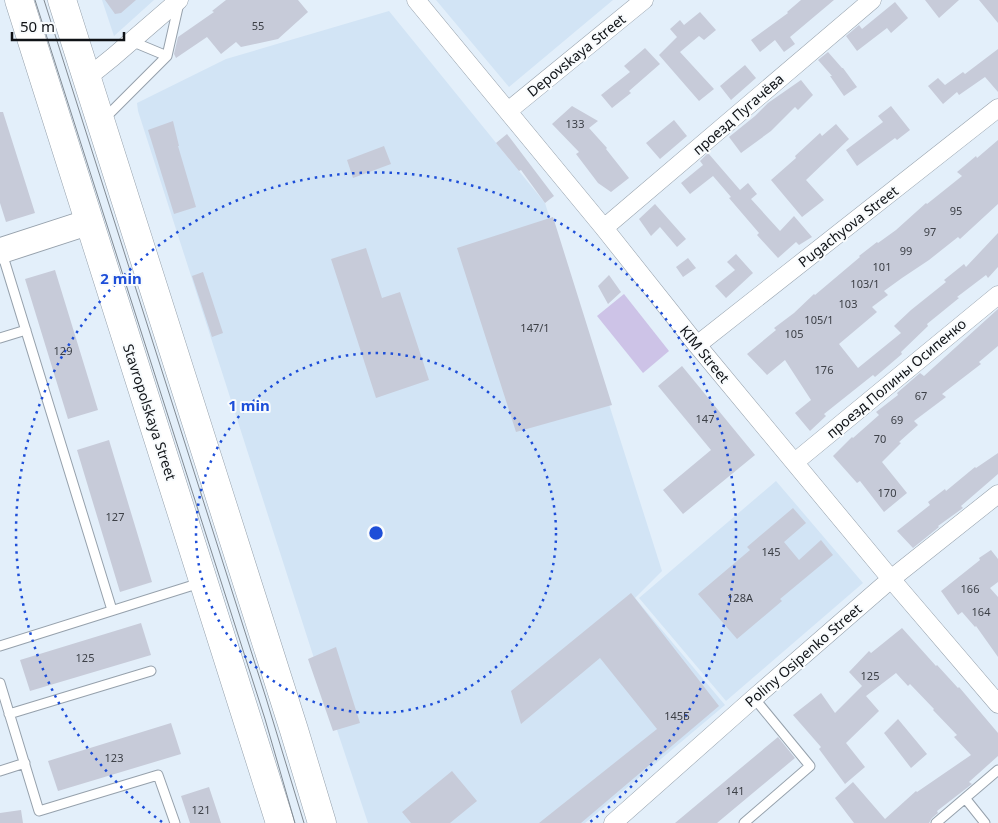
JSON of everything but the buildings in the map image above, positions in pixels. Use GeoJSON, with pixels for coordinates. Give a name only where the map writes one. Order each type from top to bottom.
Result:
{"type":"FeatureCollection","features":[{"type":"Feature","properties":{"kind":"main road","name":"Stavropolskaya Street"},"geometry":{"type":"LineString","coordinates":[[19,0],[280,823]]}},
{"type":"Feature","properties":{"kind":"main road"},"geometry":{"type":"LineString","coordinates":[[62,0],[322,823]]}},
{"type":"Feature","properties":{"kind":"main road"},"geometry":{"type":"LineString","coordinates":[[0,251],[89,222]]}},
{"type":"Feature","properties":{"kind":"street"},"geometry":{"type":"LineString","coordinates":[[87,78],[179,0]]}},
{"type":"Feature","properties":{"kind":"street","name":"KIM Street"},"geometry":{"type":"LineString","coordinates":[[416,0],[890,579],[998,703]]}},
{"type":"Feature","properties":{"kind":"street","name":"Depovskaya Street"},"geometry":{"type":"LineString","coordinates":[[508,111],[644,0]]}},
{"type":"Feature","properties":{"kind":"street","name":"проезд Пугачёва"},"geometry":{"type":"LineString","coordinates":[[604,228],[872,0]]}},
{"type":"Feature","properties":{"kind":"street","name":"Pugachyova Street"},"geometry":{"type":"LineString","coordinates":[[697,345],[998,108]]}},
{"type":"Feature","properties":{"kind":"street","name":"проезд Полины Осипенко"},"geometry":{"type":"LineString","coordinates":[[795,462],[998,295]]}},
{"type":"Feature","properties":{"kind":"street","name":"Poliny Osipenko Street"},"geometry":{"type":"LineString","coordinates":[[614,823],[890,579],[998,494]]}},
{"type":"Feature","properties":{"kind":"lane"},"geometry":{"type":"LineString","coordinates":[[101,122],[167,56],[179,0]]}},
{"type":"Feature","properties":{"kind":"lane"},"geometry":{"type":"LineString","coordinates":[[131,41],[167,56]]}},
{"type":"Feature","properties":{"kind":"lane"},"geometry":{"type":"LineString","coordinates":[[0,251],[112,610]]}},
{"type":"Feature","properties":{"kind":"lane"},"geometry":{"type":"LineString","coordinates":[[0,338],[26,330]]}},
{"type":"Feature","properties":{"kind":"lane"},"geometry":{"type":"LineString","coordinates":[[0,646],[204,582]]}},
{"type":"Feature","properties":{"kind":"lane"},"geometry":{"type":"LineString","coordinates":[[9,714],[151,671]]}},
{"type":"Feature","properties":{"kind":"lane"},"geometry":{"type":"LineString","coordinates":[[0,683],[39,811],[158,775],[175,823]]}},
{"type":"Feature","properties":{"kind":"lane"},"geometry":{"type":"LineString","coordinates":[[744,823],[810,766],[754,698]]}},
{"type":"Feature","properties":{"kind":"lane"},"geometry":{"type":"LineString","coordinates":[[0,771],[25,764]]}},
{"type":"Feature","properties":{"kind":"lane"},"geometry":{"type":"LineString","coordinates":[[936,823],[998,770]]}},
{"type":"Feature","properties":{"kind":"lane"},"geometry":{"type":"LineString","coordinates":[[965,798],[985,823]]}},
{"type":"Feature","properties":{"kind":"shaded area"},"geometry":{"type":"Polygon","coordinates":[[[102,0],[154,0],[114,36],[102,0]]]}},
{"type":"Feature","properties":{"kind":"shaded area"},"geometry":{"type":"Polygon","coordinates":[[[436,0],[613,0],[509,87],[436,0]]]}},
{"type":"Feature","properties":{"kind":"shaded area"},"geometry":{"type":"Polygon","coordinates":[[[389,11],[545,203],[662,571],[635,598],[725,705],[585,823],[368,823],[138,111],[137,103],[226,59],[389,11]]]}},
{"type":"Feature","properties":{"kind":"shaded area"},"geometry":{"type":"Polygon","coordinates":[[[624,294],[669,351],[643,373],[597,316],[624,294]]]}},
{"type":"Feature","properties":{"kind":"shaded area"},"geometry":{"type":"Polygon","coordinates":[[[776,481],[863,583],[726,701],[639,598],[776,481]]]}},
{"type":"Feature","properties":{"kind":"tram line"},"geometry":{"type":"LineString","coordinates":[[35,0],[265,719],[295,823]]}},
{"type":"Feature","properties":{"kind":"tram line"},"geometry":{"type":"LineString","coordinates":[[44,0],[304,823]]}}]}
